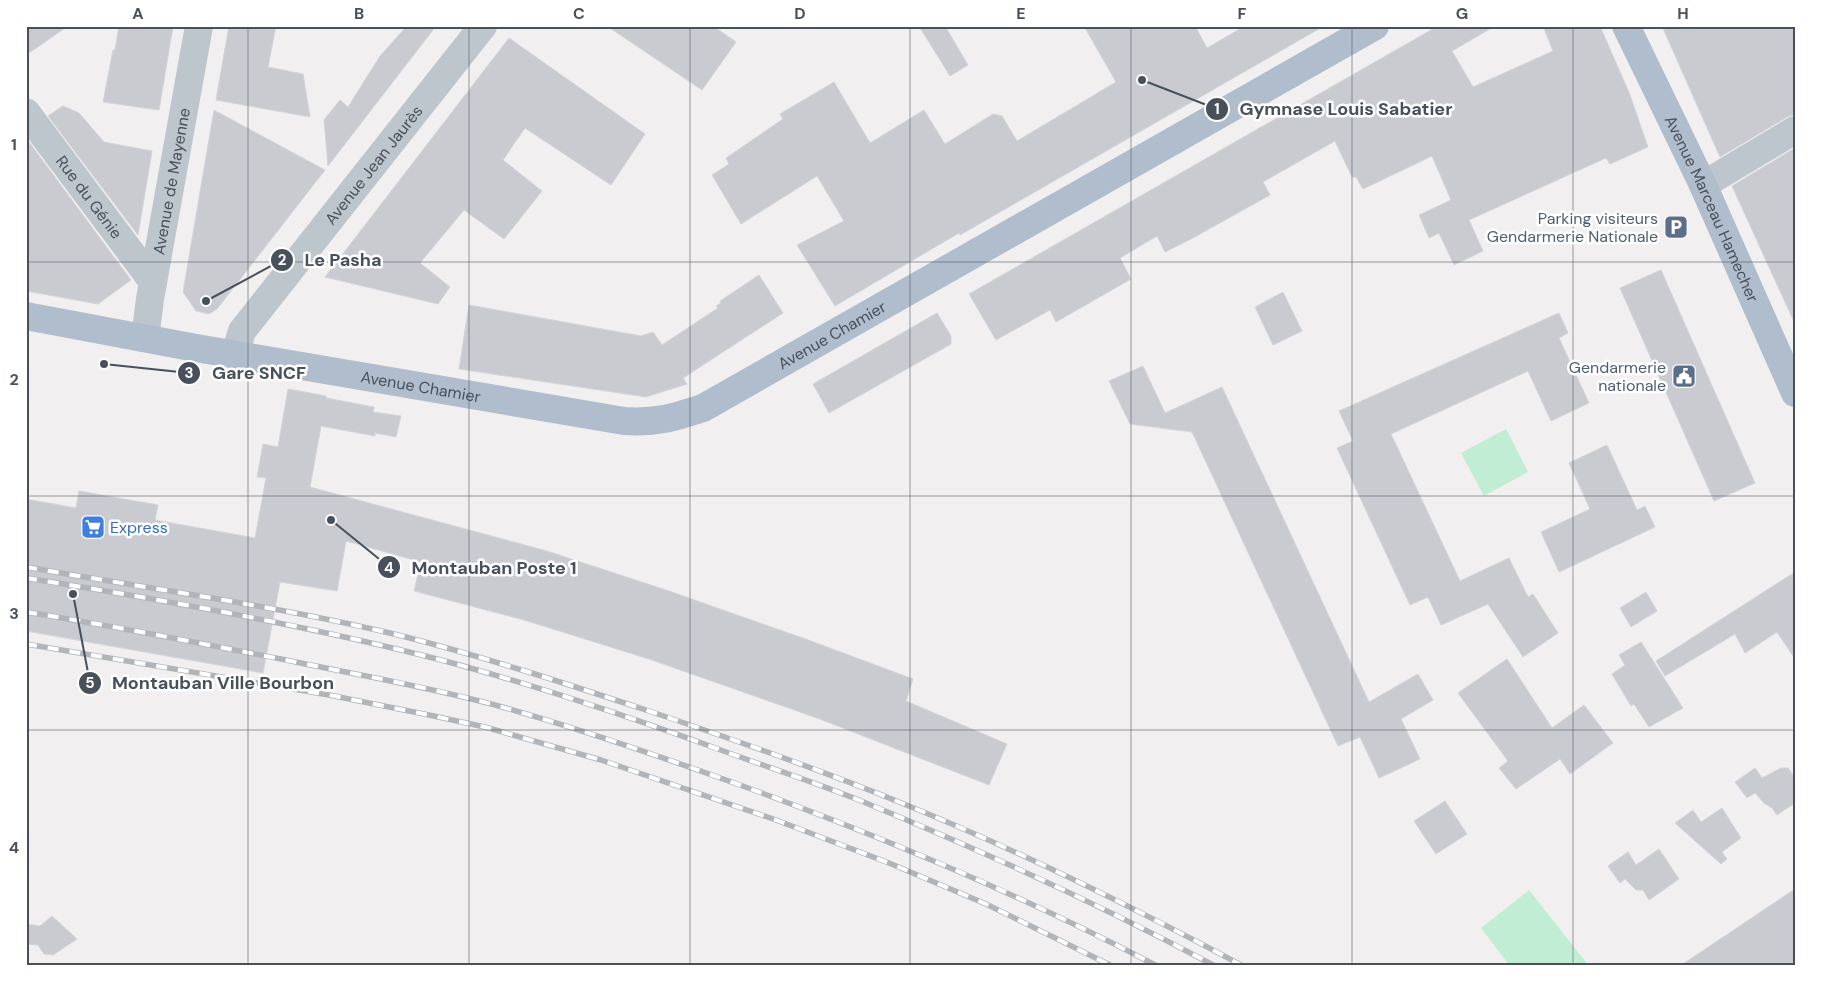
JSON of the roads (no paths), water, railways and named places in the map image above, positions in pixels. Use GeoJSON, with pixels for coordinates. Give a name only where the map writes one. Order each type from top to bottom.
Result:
{"type":"FeatureCollection","features":[{"type":"Feature","properties":{"kind":"main road","name":"Avenue Chamier"},"geometry":{"type":"LineString","coordinates":[[26,316],[624,421],[647,422],[668,419],[703,408],[724,397],[1375,26]]}},
{"type":"Feature","properties":{"kind":"main road","name":"Avenue Marceau Hamecher"},"geometry":{"type":"LineString","coordinates":[[1626,26],[1703,185],[1795,393]]}},
{"type":"Feature","properties":{"kind":"street","name":"Avenue de Mayenne"},"geometry":{"type":"LineString","coordinates":[[145,338],[153,282],[199,26]]}},
{"type":"Feature","properties":{"kind":"street","name":"Avenue Jean Jaurès"},"geometry":{"type":"LineString","coordinates":[[235,354],[242,331],[482,26]]}},
{"type":"Feature","properties":{"kind":"street","name":"Rue du Génie"},"geometry":{"type":"LineString","coordinates":[[26,112],[153,282]]}},
{"type":"Feature","properties":{"kind":"street"},"geometry":{"type":"LineString","coordinates":[[1703,185],[1795,130]]}},
{"type":"Feature","properties":{"kind":"railway"},"geometry":{"type":"LineString","coordinates":[[26,567],[262,607],[355,625],[464,653],[618,701],[810,767],[947,822],[1076,880],[1243,966]]}},
{"type":"Feature","properties":{"kind":"railway"},"geometry":{"type":"LineString","coordinates":[[26,578],[183,604],[287,624],[441,660],[581,701],[866,803],[1042,880],[1215,966]]}},
{"type":"Feature","properties":{"kind":"railway"},"geometry":{"type":"LineString","coordinates":[[26,612],[159,635],[393,682],[495,705],[557,723],[740,785],[899,846],[1055,915],[1157,966]]}},
{"type":"Feature","properties":{"kind":"railway"},"geometry":{"type":"LineString","coordinates":[[26,644],[329,695],[429,715],[485,727],[601,760],[776,820],[889,863],[986,904],[1112,966]]}},
{"type":"Feature","properties":{"kind":"place","name":"Gymnase Louis Sabatier"},"geometry":{"type":"Point","coordinates":[1142,80]}},
{"type":"Feature","properties":{"kind":"place","name":"Parking visiteurs Gendarmerie Nationale"},"geometry":{"type":"Point","coordinates":[1676,227]}},
{"type":"Feature","properties":{"kind":"place","name":"Le Pasha"},"geometry":{"type":"Point","coordinates":[206,301]}},
{"type":"Feature","properties":{"kind":"place","name":"Gare SNCF"},"geometry":{"type":"Point","coordinates":[104,364]}},
{"type":"Feature","properties":{"kind":"place","name":"Gendarmerie nationale"},"geometry":{"type":"Point","coordinates":[1684,376]}},
{"type":"Feature","properties":{"kind":"place","name":"Montauban Poste 1"},"geometry":{"type":"Point","coordinates":[331,520]}},
{"type":"Feature","properties":{"kind":"place","name":"Express"},"geometry":{"type":"Point","coordinates":[93,527]}},
{"type":"Feature","properties":{"kind":"place","name":"Montauban Ville Bourbon"},"geometry":{"type":"Point","coordinates":[73,594]}}]}
